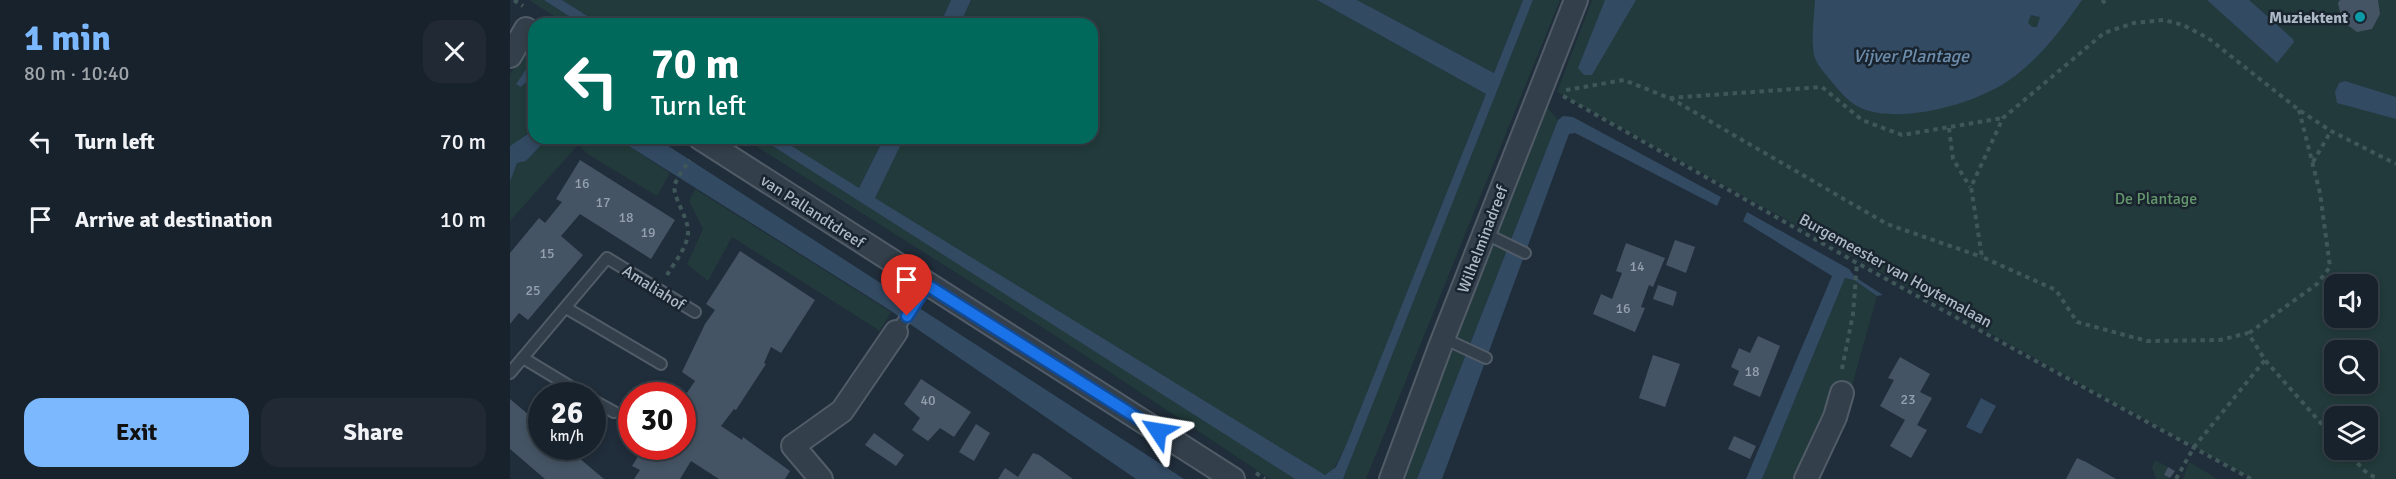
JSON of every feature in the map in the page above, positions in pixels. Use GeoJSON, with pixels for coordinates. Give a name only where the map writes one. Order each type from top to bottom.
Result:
{"type":"FeatureCollection","features":[{"type":"Feature","properties":{"kind":"street","name":"Wilhelminadreef"},"geometry":{"type":"LineString","coordinates":[[1391,479],[1443,338],[1576,0]]}},
{"type":"Feature","properties":{"kind":"street","name":"van Pallandtdreef"},"geometry":{"type":"LineString","coordinates":[[696,146],[922,292],[1233,479]]}},
{"type":"Feature","properties":{"kind":"street"},"geometry":{"type":"LineString","coordinates":[[822,479],[793,446],[842,411],[896,332]]}},
{"type":"Feature","properties":{"kind":"street"},"geometry":{"type":"LineString","coordinates":[[1806,479],[1835,417],[1842,393]]}},
{"type":"Feature","properties":{"kind":"lane"},"geometry":{"type":"LineString","coordinates":[[1484,233],[1525,253]]}},
{"type":"Feature","properties":{"kind":"lane","name":"Amaliahof"},"geometry":{"type":"LineString","coordinates":[[510,373],[608,258],[695,312]]}},
{"type":"Feature","properties":{"kind":"lane"},"geometry":{"type":"LineString","coordinates":[[896,332],[922,292]]}},
{"type":"Feature","properties":{"kind":"lane"},"geometry":{"type":"LineString","coordinates":[[566,308],[661,364]]}},
{"type":"Feature","properties":{"kind":"lane"},"geometry":{"type":"LineString","coordinates":[[1443,338],[1486,358]]}},
{"type":"Feature","properties":{"kind":"lane"},"geometry":{"type":"LineString","coordinates":[[524,358],[563,382]]}},
{"type":"Feature","properties":{"kind":"lane"},"geometry":{"type":"LineString","coordinates":[[606,408],[614,412]]}},
{"type":"Feature","properties":{"kind":"path"},"geometry":{"type":"LineString","coordinates":[[2103,0],[2108,6]]}},
{"type":"Feature","properties":{"kind":"path"},"geometry":{"type":"LineString","coordinates":[[1971,187],[2003,118],[2104,33],[2134,23],[2164,20],[2183,25],[2208,38],[2290,100],[2299,110],[2331,131],[2396,164]]}},
{"type":"Feature","properties":{"kind":"path","name":"Burgemeester van Hoytemalaan"},"geometry":{"type":"LineString","coordinates":[[1669,98],[1624,80],[1557,92],[1857,263],[2251,479]]}},
{"type":"Feature","properties":{"kind":"path"},"geometry":{"type":"LineString","coordinates":[[1669,98],[1822,87],[1862,120],[1902,135],[2003,118]]}},
{"type":"Feature","properties":{"kind":"path"},"geometry":{"type":"LineString","coordinates":[[2290,100],[2293,95]]}},
{"type":"Feature","properties":{"kind":"path"},"geometry":{"type":"LineString","coordinates":[[1669,98],[1887,224],[1982,257],[2056,290],[2077,322],[2147,340],[2220,340],[2248,333],[2317,284],[2330,267],[2320,194],[2299,110]]}},
{"type":"Feature","properties":{"kind":"path"},"geometry":{"type":"LineString","coordinates":[[1949,128],[1953,159],[1971,187],[1982,257]]}},
{"type":"Feature","properties":{"kind":"path"},"geometry":{"type":"LineString","coordinates":[[2312,162],[2331,131]]}},
{"type":"Feature","properties":{"kind":"path"},"geometry":{"type":"LineString","coordinates":[[660,289],[684,246],[688,233],[684,211],[675,195],[674,185],[696,146]]}},
{"type":"Feature","properties":{"kind":"path"},"geometry":{"type":"LineString","coordinates":[[1842,393],[1843,361],[1855,295],[1857,263]]}},
{"type":"Feature","properties":{"kind":"path"},"geometry":{"type":"LineString","coordinates":[[2248,333],[2265,360],[2324,427]]}},
{"type":"Feature","properties":{"kind":"path"},"geometry":{"type":"LineString","coordinates":[[2176,479],[2194,447],[2265,360]]}},
{"type":"Feature","properties":{"kind":"path"},"geometry":{"type":"LineString","coordinates":[[2355,460],[2367,473],[2378,479]]}},
{"type":"Feature","properties":{"kind":"green space"},"geometry":{"type":"Polygon","coordinates":[[[529,0],[544,0],[572,18],[557,18],[529,0]]]}},
{"type":"Feature","properties":{"kind":"green space"},"geometry":{"type":"Polygon","coordinates":[[[562,0],[951,0],[943,18],[590,18],[562,0]]]}},
{"type":"Feature","properties":{"kind":"green space"},"geometry":{"type":"Polygon","coordinates":[[[971,0],[1317,0],[1486,94],[1346,445],[1331,474],[1320,474],[874,198],[901,144],[1098,144],[1098,18],[963,18],[971,0]]]}},
{"type":"Feature","properties":{"kind":"green space"},"geometry":{"type":"Polygon","coordinates":[[[1357,0],[1523,0],[1494,73],[1357,0]]]}},
{"type":"Feature","properties":{"kind":"green space"},"geometry":{"type":"Polygon","coordinates":[[[1533,0],[1560,0],[1366,479],[1343,479],[1533,0]]]}},
{"type":"Feature","properties":{"kind":"green space","name":"De Plantage"},"geometry":{"type":"Polygon","coordinates":[[[1592,0],[2396,0],[2396,479],[2252,479],[1557,92],[1592,0]]]}},
{"type":"Feature","properties":{"kind":"green space"},"geometry":{"type":"Polygon","coordinates":[[[525,53],[528,55],[528,66],[516,84],[521,87],[528,81],[528,134],[510,146],[510,74],[525,53]]]}},
{"type":"Feature","properties":{"kind":"green space"},"geometry":{"type":"Polygon","coordinates":[[[1541,100],[1558,120],[1417,479],[1400,479],[1541,100]]]}},
{"type":"Feature","properties":{"kind":"green space"},"geometry":{"type":"Polygon","coordinates":[[[542,144],[625,144],[670,173],[657,196],[589,155],[578,145],[510,221],[510,182],[517,163],[526,161],[542,144]]]}},
{"type":"Feature","properties":{"kind":"green space"},"geometry":{"type":"Polygon","coordinates":[[[752,144],[769,144],[1296,479],[1270,479],[1042,327],[752,144]]]}},
{"type":"Feature","properties":{"kind":"green space"},"geometry":{"type":"Polygon","coordinates":[[[788,144],[881,144],[859,189],[788,144]]]}},
{"type":"Feature","properties":{"kind":"green space"},"geometry":{"type":"Polygon","coordinates":[[[695,189],[891,312],[880,331],[732,237],[708,281],[687,264],[703,229],[689,201],[695,189]]]}},
{"type":"Feature","properties":{"kind":"green space"},"geometry":{"type":"Polygon","coordinates":[[[1845,278],[1854,280],[1877,296],[1850,393],[1833,391],[1793,479],[1762,479],[1845,278]]]}},
{"type":"Feature","properties":{"kind":"green space"},"geometry":{"type":"Polygon","coordinates":[[[2155,460],[2168,467],[2164,475],[2170,479],[2156,479],[2152,467],[2155,460]]]}},
{"type":"Feature","properties":{"kind":"green space"},"geometry":{"type":"Polygon","coordinates":[[[2189,462],[2218,479],[2183,479],[2189,462]]]}},
{"type":"Feature","properties":{"kind":"water"},"geometry":{"type":"Polygon","coordinates":[[[544,0],[562,0],[590,18],[572,18],[544,0]]]}},
{"type":"Feature","properties":{"kind":"water"},"geometry":{"type":"Polygon","coordinates":[[[951,0],[971,0],[963,18],[943,18],[951,0]]]}},
{"type":"Feature","properties":{"kind":"water"},"geometry":{"type":"Polygon","coordinates":[[[1317,0],[1357,0],[1494,73],[1523,0],[1533,0],[1343,479],[1295,479],[769,144],[789,144],[859,188],[881,144],[901,144],[875,198],[1325,475],[1336,467],[1346,445],[1486,94],[1317,0]]]}},
{"type":"Feature","properties":{"kind":"water"},"geometry":{"type":"Polygon","coordinates":[[[1605,0],[1636,0],[1592,75],[1584,75],[1578,68],[1605,0]]]}},
{"type":"Feature","properties":{"kind":"water","name":"Vijver Plantage"},"geometry":{"type":"Polygon","coordinates":[[[1815,0],[2082,0],[2040,54],[2008,81],[1958,104],[1917,113],[1898,114],[1879,113],[1858,107],[1824,73],[1814,55],[1815,0]],[[2031,15],[2028,23],[2032,27],[2037,27],[2040,17],[2031,15]]]}},
{"type":"Feature","properties":{"kind":"water"},"geometry":{"type":"Polygon","coordinates":[[[2207,0],[2249,0],[2294,42],[2277,63],[2207,0]]]}},
{"type":"Feature","properties":{"kind":"water"},"geometry":{"type":"Polygon","coordinates":[[[528,66],[528,82],[521,87],[516,84],[528,66]]]}},
{"type":"Feature","properties":{"kind":"water"},"geometry":{"type":"Polygon","coordinates":[[[2345,81],[2396,97],[2396,119],[2337,103],[2335,92],[2339,83],[2345,81]]]}},
{"type":"Feature","properties":{"kind":"water"},"geometry":{"type":"Polygon","coordinates":[[[1563,116],[1573,117],[1721,197],[1717,206],[1575,133],[1569,134],[1442,479],[1417,479],[1558,120],[1563,116]]]}},
{"type":"Feature","properties":{"kind":"water"},"geometry":{"type":"Polygon","coordinates":[[[528,134],[528,144],[542,144],[526,161],[517,163],[510,182],[510,146],[528,134]]]}},
{"type":"Feature","properties":{"kind":"water"},"geometry":{"type":"Polygon","coordinates":[[[626,144],[665,144],[1184,479],[1136,479],[888,309],[626,144]]]}},
{"type":"Feature","properties":{"kind":"water"},"geometry":{"type":"Polygon","coordinates":[[[1747,212],[1849,269],[1855,277],[1883,295],[1877,296],[1854,280],[1845,278],[1762,479],[1746,479],[1832,276],[1743,221],[1747,212]]]}},
{"type":"Feature","properties":{"kind":"water"},"geometry":{"type":"Polygon","coordinates":[[[1981,398],[1996,406],[1981,434],[1966,427],[1981,398]]]}},
{"type":"Feature","properties":{"kind":"building","name":"Muziektent"},"geometry":{"type":"Polygon","coordinates":[[[2340,0],[2378,0],[2380,14],[2372,29],[2357,32],[2342,21],[2338,3],[2340,0]]]}},
{"type":"Feature","properties":{"kind":"building"},"geometry":{"type":"Polygon","coordinates":[[[580,160],[675,220],[651,259],[580,214],[561,236],[583,255],[528,320],[519,313],[510,324],[510,253],[539,218],[545,223],[562,202],[556,199],[580,160]]]}},
{"type":"Feature","properties":{"kind":"building"},"geometry":{"type":"Polygon","coordinates":[[[1675,240],[1695,247],[1686,273],[1666,265],[1675,240]]]}},
{"type":"Feature","properties":{"kind":"building"},"geometry":{"type":"Polygon","coordinates":[[[1626,243],[1665,258],[1653,287],[1649,285],[1641,307],[1645,308],[1635,332],[1593,314],[1601,294],[1612,299],[1622,273],[1616,271],[1626,243]]]}},
{"type":"Feature","properties":{"kind":"building"},"geometry":{"type":"Polygon","coordinates":[[[740,251],[815,300],[781,353],[771,347],[764,363],[766,364],[736,410],[734,409],[721,426],[742,440],[743,437],[790,471],[785,479],[719,479],[691,461],[680,479],[634,479],[640,470],[632,466],[636,460],[696,460],[696,382],[682,372],[705,324],[715,310],[706,304],[740,251]]]}},
{"type":"Feature","properties":{"kind":"building"},"geometry":{"type":"Polygon","coordinates":[[[1658,285],[1677,292],[1673,306],[1653,299],[1658,285]]]}},
{"type":"Feature","properties":{"kind":"building"},"geometry":{"type":"Polygon","coordinates":[[[1758,336],[1780,346],[1760,397],[1733,385],[1739,371],[1731,367],[1739,348],[1750,353],[1758,336]]]}},
{"type":"Feature","properties":{"kind":"building"},"geometry":{"type":"Polygon","coordinates":[[[1653,355],[1680,364],[1665,407],[1639,398],[1653,355]]]}},
{"type":"Feature","properties":{"kind":"building"},"geometry":{"type":"Polygon","coordinates":[[[1900,357],[1930,374],[1920,392],[1932,398],[1917,425],[1927,430],[1911,458],[1890,446],[1905,420],[1880,406],[1894,380],[1888,378],[1900,357]]]}},
{"type":"Feature","properties":{"kind":"building"},"geometry":{"type":"Polygon","coordinates":[[[921,379],[971,412],[954,437],[940,428],[928,441],[912,430],[920,418],[904,404],[921,379]]]}},
{"type":"Feature","properties":{"kind":"building"},"geometry":{"type":"Polygon","coordinates":[[[510,399],[528,414],[528,460],[581,460],[604,479],[545,479],[510,449],[510,399]]]}},
{"type":"Feature","properties":{"kind":"building"},"geometry":{"type":"Polygon","coordinates":[[[976,424],[990,433],[974,461],[959,452],[976,424]]]}},
{"type":"Feature","properties":{"kind":"building"},"geometry":{"type":"Polygon","coordinates":[[[874,433],[904,455],[896,466],[865,445],[874,433]]]}},
{"type":"Feature","properties":{"kind":"building"},"geometry":{"type":"Polygon","coordinates":[[[1734,436],[1756,446],[1750,459],[1728,449],[1734,436]]]}},
{"type":"Feature","properties":{"kind":"building"},"geometry":{"type":"Polygon","coordinates":[[[1033,453],[1073,479],[998,479],[1005,468],[1018,477],[1033,453]]]}},
{"type":"Feature","properties":{"kind":"building"},"geometry":{"type":"Polygon","coordinates":[[[2077,458],[2086,462],[2116,479],[2066,479],[2077,458]]]}},
{"type":"Feature","properties":{"kind":"building"},"geometry":{"type":"Polygon","coordinates":[[[2168,467],[2175,471],[2170,478],[2164,475],[2168,467]]]}},
{"type":"Feature","properties":{"kind":"place","name":"Muziektent"},"geometry":{"type":"Point","coordinates":[2360,17]}},
{"type":"Feature","properties":{"kind":"route"},"geometry":{"type":"LineString","coordinates":[[907,316],[927,285],[1158,431]]}}]}
